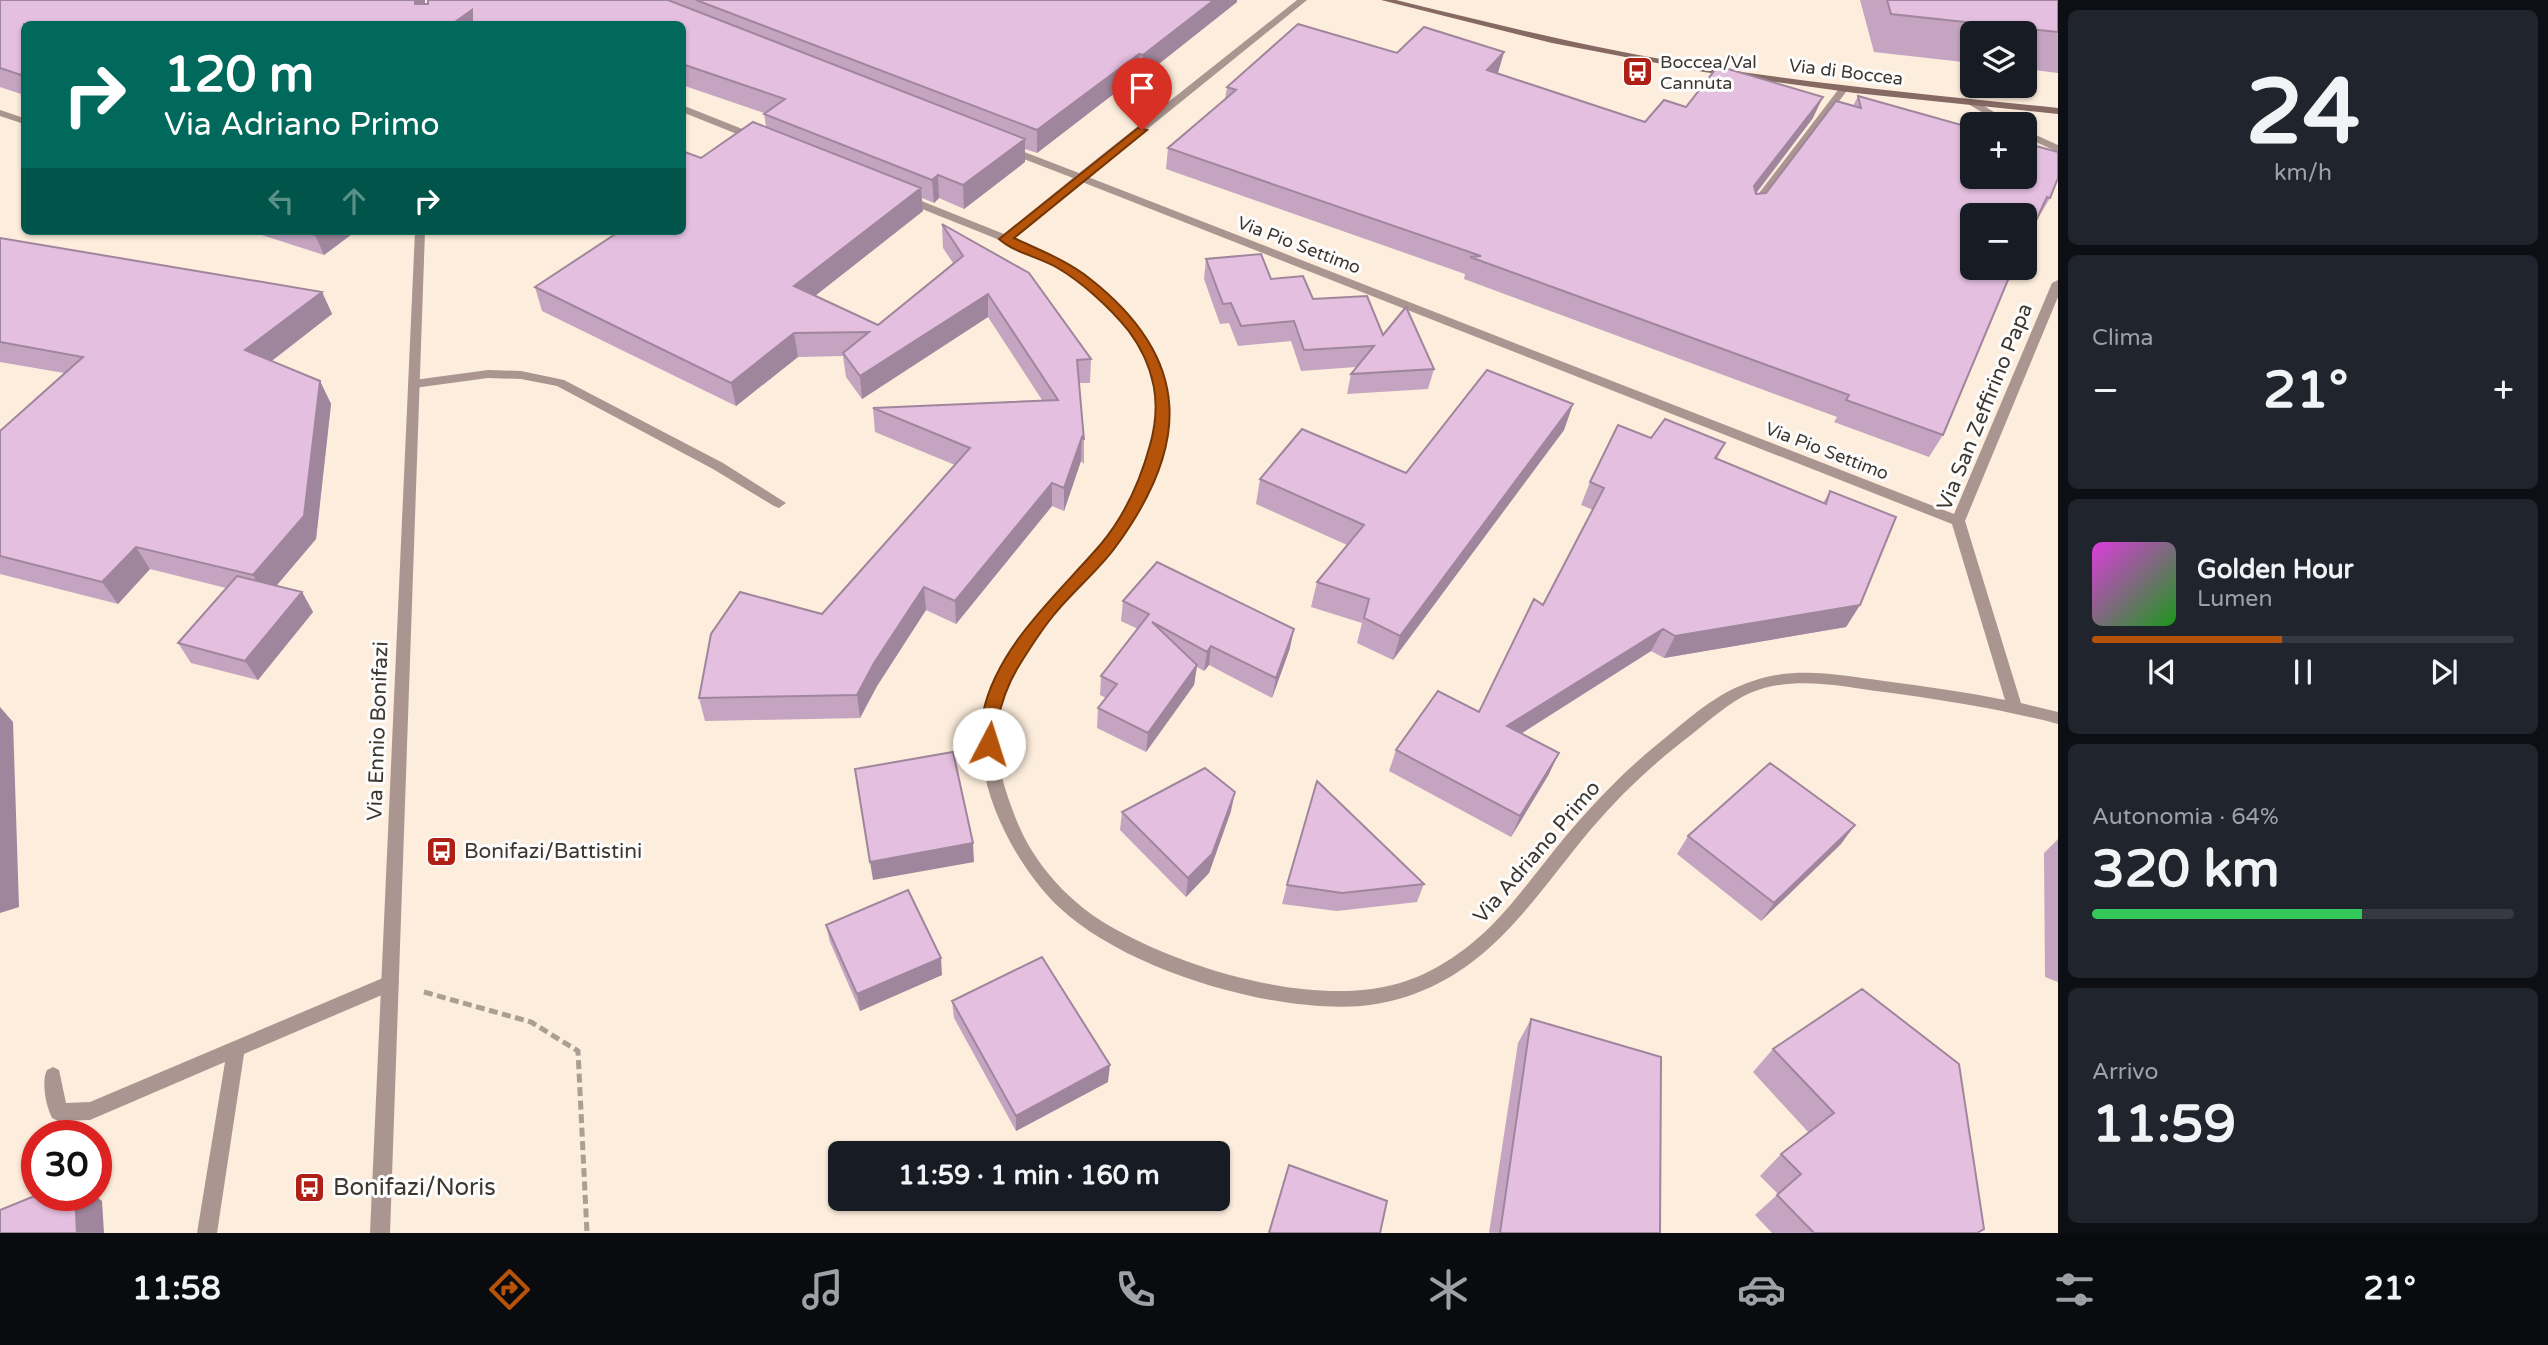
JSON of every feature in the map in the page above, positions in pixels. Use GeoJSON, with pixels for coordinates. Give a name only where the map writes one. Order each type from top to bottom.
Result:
{"type":"FeatureCollection","features":[{"type":"Feature","properties":{"kind":"main road","name":"Via di Boccea"},"geometry":{"type":"LineString","coordinates":[[1385,0],[1644,59],[1844,88],[2058,111]]}},
{"type":"Feature","properties":{"kind":"street"},"geometry":{"type":"LineString","coordinates":[[1005,239],[1304,0]]}},
{"type":"Feature","properties":{"kind":"street"},"geometry":{"type":"LineString","coordinates":[[1751,211],[1844,88]]}},
{"type":"Feature","properties":{"kind":"street"},"geometry":{"type":"LineString","coordinates":[[1971,102],[1988,112]]}},
{"type":"Feature","properties":{"kind":"street"},"geometry":{"type":"LineString","coordinates":[[686,110],[773,145]]}},
{"type":"Feature","properties":{"kind":"street"},"geometry":{"type":"LineString","coordinates":[[0,113],[21,120]]}},
{"type":"Feature","properties":{"kind":"street"},"geometry":{"type":"LineString","coordinates":[[2037,139],[2058,149]]}},
{"type":"Feature","properties":{"kind":"street","name":"Via Pio Settimo"},"geometry":{"type":"LineString","coordinates":[[1004,148],[1958,522]]}},
{"type":"Feature","properties":{"kind":"street","name":"Via Adriano Primo"},"geometry":{"type":"LineString","coordinates":[[889,192],[1005,239],[1060,265],[1110,303],[1132,327],[1160,378],[1165,417],[1149,477],[1132,510],[1107,547],[1046,612],[1030,634],[994,699],[988,727],[989,761],[1009,828],[1027,861],[1069,908],[1151,956],[1234,983],[1321,999],[1356,998],[1406,990],[1451,969],[1480,948],[1508,922],[1590,818],[1629,779],[1664,747],[1721,703],[1751,687],[1802,677],[1826,678],[2015,708],[2058,718]]}},
{"type":"Feature","properties":{"kind":"street","name":"Via Ennio Bonifazi"},"geometry":{"type":"LineString","coordinates":[[380,1233],[420,235]]}},
{"type":"Feature","properties":{"kind":"street","name":"Via San Zeffirino Papa"},"geometry":{"type":"LineString","coordinates":[[2015,708],[1958,522],[2058,283]]}},
{"type":"Feature","properties":{"kind":"street"},"geometry":{"type":"LineString","coordinates":[[414,384],[488,374],[521,375],[560,383],[718,466],[779,503]]}},
{"type":"Feature","properties":{"kind":"street"},"geometry":{"type":"LineString","coordinates":[[53,1076],[58,1112],[90,1111],[390,983]]}},
{"type":"Feature","properties":{"kind":"street"},"geometry":{"type":"LineString","coordinates":[[207,1233],[236,1048]]}},
{"type":"Feature","properties":{"kind":"path"},"geometry":{"type":"LineString","coordinates":[[390,983],[531,1022],[578,1051],[587,1233]]}},
{"type":"Feature","properties":{"kind":"building"},"geometry":{"type":"Polygon","coordinates":[[[0,0],[415,0],[415,4],[428,4],[428,0],[668,0],[1025,139],[963,185],[938,175],[932,180],[764,114],[785,99],[686,65],[686,21],[472,21],[472,10],[456,21],[21,21],[21,75],[0,68],[0,0]]]}},
{"type":"Feature","properties":{"kind":"building"},"geometry":{"type":"Polygon","coordinates":[[[696,0],[1214,0],[1143,55],[1139,54],[1037,130],[696,0]]]}},
{"type":"Feature","properties":{"kind":"building"},"geometry":{"type":"Polygon","coordinates":[[[1887,0],[2058,0],[2058,32],[2037,30],[2037,21],[1960,21],[1891,14],[1887,0]]]}},
{"type":"Feature","properties":{"kind":"building"},"geometry":{"type":"Polygon","coordinates":[[[1298,24],[1397,53],[1424,27],[1504,52],[1487,70],[1645,122],[1664,100],[1686,107],[1718,66],[1823,97],[1754,186],[1756,194],[1766,193],[1836,101],[1861,108],[1858,96],[1960,125],[1960,189],[2037,189],[2037,146],[2058,152],[2058,178],[2050,198],[2047,197],[2037,218],[2037,203],[1960,203],[1960,280],[2008,280],[1943,435],[1846,400],[1849,395],[1470,257],[1481,256],[1168,148],[1236,90],[1227,87],[1298,24]]]}},
{"type":"Feature","properties":{"kind":"building"},"geometry":{"type":"Polygon","coordinates":[[[753,122],[921,188],[794,286],[878,325],[963,256],[942,224],[1029,273],[1091,359],[1077,360],[1084,440],[1082,437],[1064,488],[1052,483],[955,601],[924,587],[874,663],[857,695],[699,698],[711,634],[740,592],[822,614],[970,448],[873,408],[1058,400],[988,294],[860,376],[843,353],[869,332],[794,333],[731,383],[535,287],[614,235],[686,235],[686,152],[701,158],[753,122]]]}},
{"type":"Feature","properties":{"kind":"building"},"geometry":{"type":"Polygon","coordinates":[[[0,238],[322,292],[245,350],[320,381],[304,516],[253,575],[136,547],[102,582],[0,556],[0,431],[83,357],[0,342],[0,238]]]}},
{"type":"Feature","properties":{"kind":"building"},"geometry":{"type":"Polygon","coordinates":[[[1261,254],[1271,279],[1303,276],[1313,299],[1367,296],[1383,335],[1406,307],[1434,369],[1351,374],[1374,346],[1304,350],[1294,321],[1241,326],[1231,303],[1223,304],[1206,259],[1261,254]]]}},
{"type":"Feature","properties":{"kind":"building"},"geometry":{"type":"Polygon","coordinates":[[[1487,370],[1573,404],[1400,636],[1364,618],[1369,599],[1317,582],[1364,525],[1260,479],[1302,429],[1406,473],[1487,370]]]}},
{"type":"Feature","properties":{"kind":"building"},"geometry":{"type":"Polygon","coordinates":[[[1665,419],[1725,443],[1715,458],[1826,504],[1830,491],[1896,517],[1860,605],[1675,636],[1663,629],[1507,726],[1559,753],[1520,816],[1396,750],[1438,691],[1479,712],[1534,599],[1543,605],[1604,488],[1590,482],[1618,425],[1651,438],[1665,419]]]}},
{"type":"Feature","properties":{"kind":"building"},"geometry":{"type":"Polygon","coordinates":[[[1157,562],[1294,629],[1276,678],[1211,646],[1207,652],[1152,622],[1197,665],[1148,733],[1098,708],[1117,684],[1101,676],[1149,614],[1123,601],[1157,562]]]}},
{"type":"Feature","properties":{"kind":"building"},"geometry":{"type":"Polygon","coordinates":[[[237,576],[302,592],[245,661],[178,643],[237,576]]]}},
{"type":"Feature","properties":{"kind":"building"},"geometry":{"type":"Polygon","coordinates":[[[953,752],[973,843],[870,862],[855,769],[953,752]]]}},
{"type":"Feature","properties":{"kind":"building"},"geometry":{"type":"Polygon","coordinates":[[[1770,763],[1855,825],[1774,903],[1688,836],[1770,763]]]}},
{"type":"Feature","properties":{"kind":"building"},"geometry":{"type":"Polygon","coordinates":[[[1205,768],[1235,792],[1212,854],[1188,878],[1122,812],[1205,768]]]}},
{"type":"Feature","properties":{"kind":"building"},"geometry":{"type":"Polygon","coordinates":[[[1317,781],[1424,884],[1342,893],[1287,885],[1317,781]]]}},
{"type":"Feature","properties":{"kind":"building"},"geometry":{"type":"Polygon","coordinates":[[[908,890],[941,958],[857,994],[826,925],[908,890]]]}},
{"type":"Feature","properties":{"kind":"building"},"geometry":{"type":"Polygon","coordinates":[[[1042,957],[1110,1065],[1016,1116],[952,1001],[1042,957]]]}},
{"type":"Feature","properties":{"kind":"building"},"geometry":{"type":"Polygon","coordinates":[[[1862,989],[1959,1064],[1984,1229],[1977,1233],[1814,1233],[1777,1195],[1801,1174],[1781,1154],[1834,1113],[1773,1049],[1862,989]]]}},
{"type":"Feature","properties":{"kind":"building"},"geometry":{"type":"Polygon","coordinates":[[[1531,1019],[1661,1057],[1660,1233],[1500,1233],[1531,1019]]]}},
{"type":"Feature","properties":{"kind":"building"},"geometry":{"type":"Polygon","coordinates":[[[1289,1165],[1387,1201],[1380,1233],[1269,1233],[1289,1165]]]}},
{"type":"Feature","properties":{"kind":"building"},"geometry":{"type":"Polygon","coordinates":[[[21,1201],[21,1211],[76,1211],[77,1233],[0,1233],[0,1210],[21,1201]]]}},
{"type":"Feature","properties":{"kind":"place","name":"Boccea/Val Cannuta"},"geometry":{"type":"Point","coordinates":[1637,72]}},
{"type":"Feature","properties":{"kind":"place","name":"Bonifazi/Battistini"},"geometry":{"type":"Point","coordinates":[441,851]}},
{"type":"Feature","properties":{"kind":"place","name":"Bonifazi/Noris"},"geometry":{"type":"Point","coordinates":[310,1187]}},
{"type":"Feature","properties":{"kind":"route"},"geometry":{"type":"LineString","coordinates":[[989,744],[988,727],[994,699],[1009,668],[1046,612],[1118,533],[1149,477],[1165,417],[1160,378],[1132,327],[1085,281],[1032,250],[1005,239],[1142,130]]}}]}
